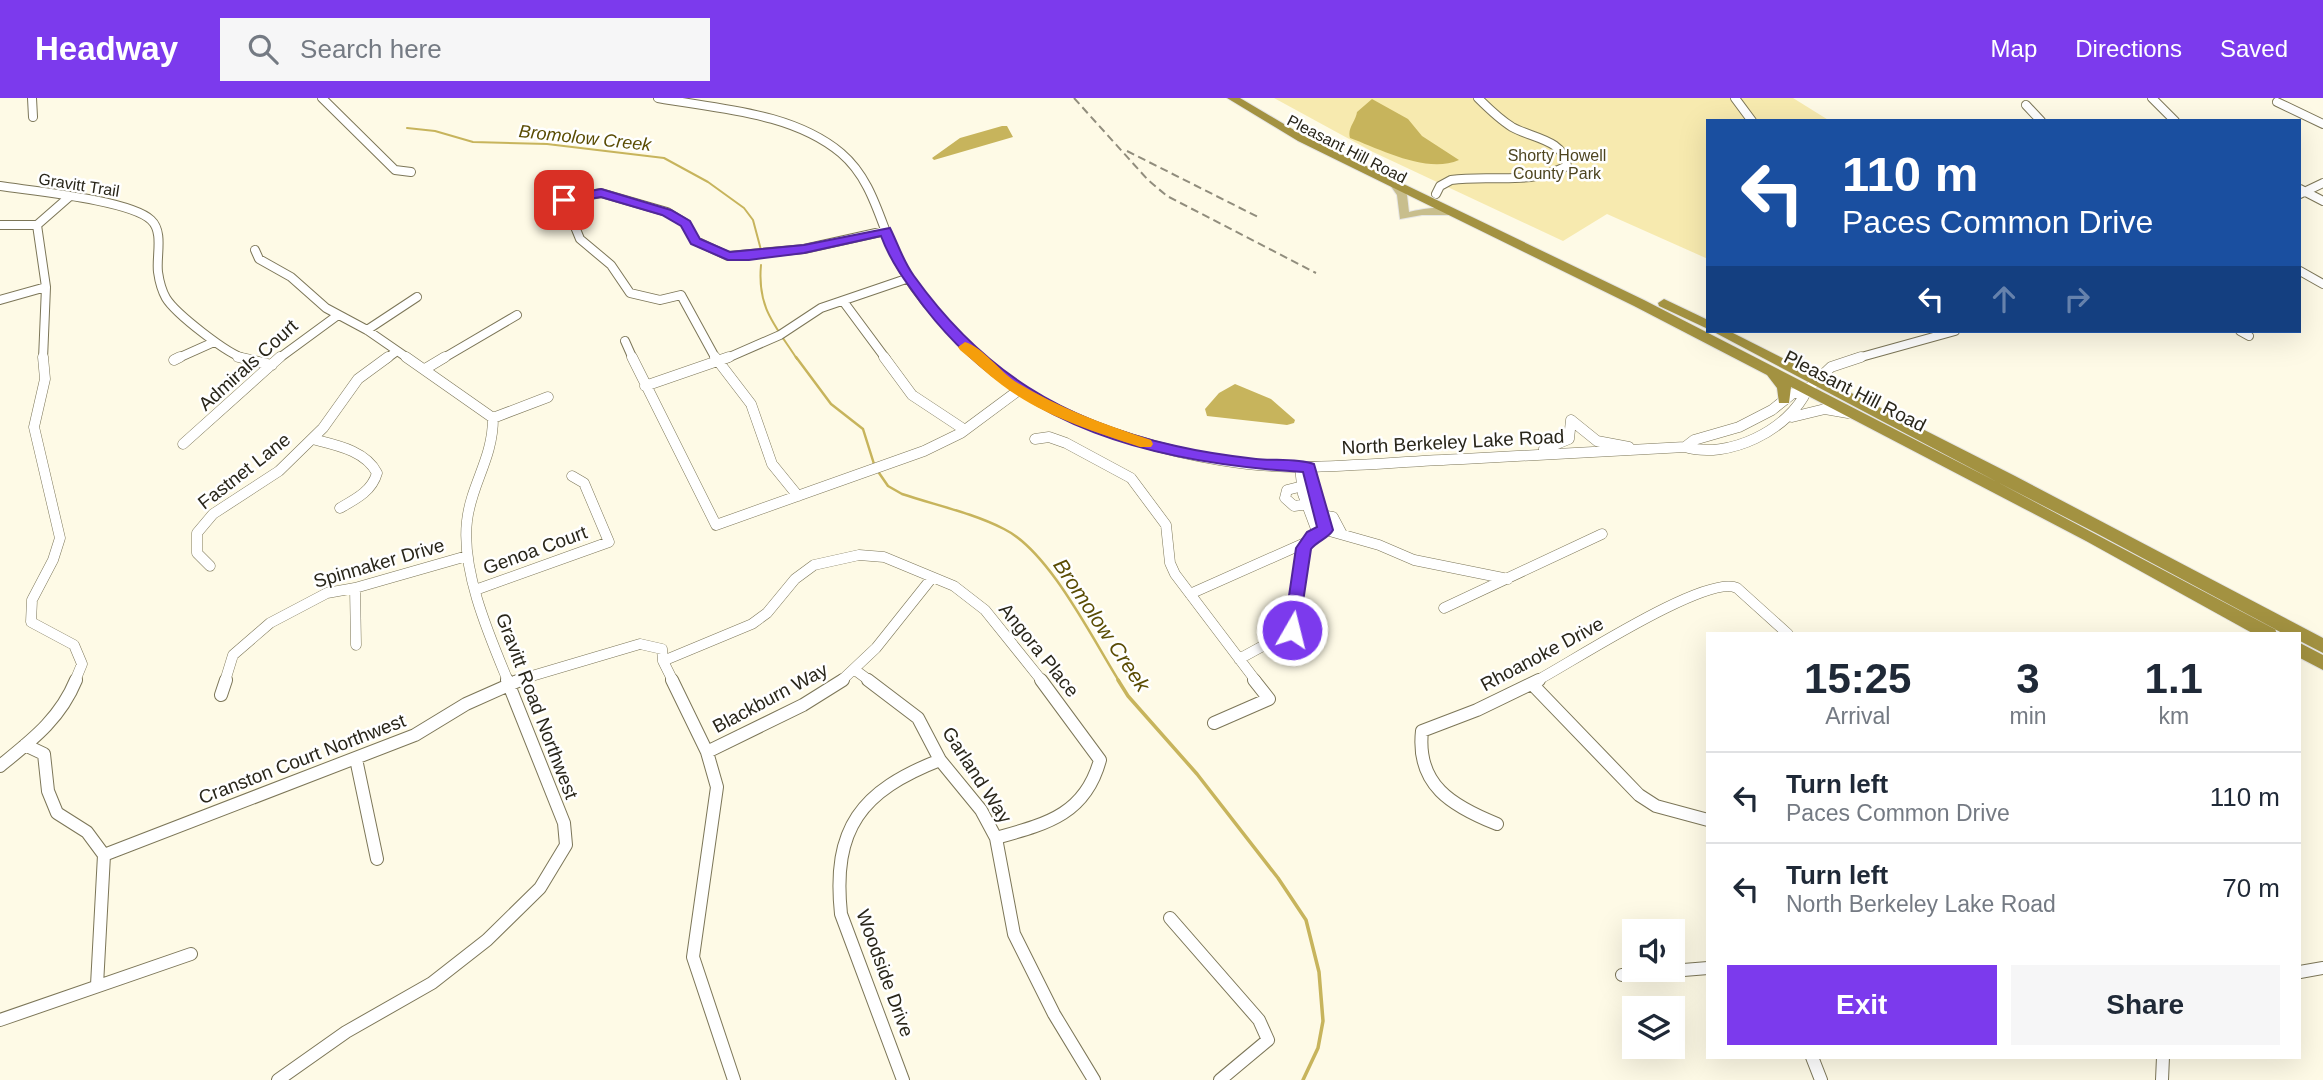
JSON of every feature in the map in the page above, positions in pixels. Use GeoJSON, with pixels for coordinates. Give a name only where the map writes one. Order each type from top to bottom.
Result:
{"type":"FeatureCollection","features":[{"type":"Feature","properties":{"kind":"highway","name":"Pleasant Hill Road"},"geometry":{"type":"LineString","coordinates":[[1232,98],[1302,139],[1395,186],[1639,303],[1769,370],[1813,385],[1853,414],[2091,537],[2265,632]]}},
{"type":"Feature","properties":{"kind":"highway","name":"Pleasant Hill Road"},"geometry":{"type":"LineString","coordinates":[[1251,98],[1312,133],[1706,325]]}},
{"type":"Feature","properties":{"kind":"highway","name":"Pleasant Hill Road"},"geometry":{"type":"LineString","coordinates":[[1722,333],[1813,385],[2102,527],[2295,632]]}},
{"type":"Feature","properties":{"kind":"highway"},"geometry":{"type":"LineString","coordinates":[[1769,370],[1784,387],[1784,400]]}},
{"type":"Feature","properties":{"kind":"highway","name":"Pleasant Hill Road"},"geometry":{"type":"LineString","coordinates":[[2301,635],[2323,646]]}},
{"type":"Feature","properties":{"kind":"highway"},"geometry":{"type":"LineString","coordinates":[[2301,651],[2323,663]]}},
{"type":"Feature","properties":{"kind":"main road"},"geometry":{"type":"LineString","coordinates":[[1395,186],[1402,195],[1404,217],[1422,212],[1450,212]]}},
{"type":"Feature","properties":{"kind":"street"},"geometry":{"type":"LineString","coordinates":[[32,98],[33,117]]}},
{"type":"Feature","properties":{"kind":"street"},"geometry":{"type":"LineString","coordinates":[[322,98],[395,170],[411,172]]}},
{"type":"Feature","properties":{"kind":"street","name":"North Berkeley Lake Road"},"geometry":{"type":"LineString","coordinates":[[658,98],[766,119],[799,129],[824,141],[851,160],[871,188],[892,249],[911,281],[954,337],[978,360],[1019,390],[1085,424],[1158,447],[1196,456],[1304,467],[1529,453],[1685,447],[1704,452],[1731,445],[1789,418],[1824,409],[1853,414]]}},
{"type":"Feature","properties":{"kind":"street"},"geometry":{"type":"LineString","coordinates":[[1436,194],[1463,182],[1544,177],[1567,166],[1568,160],[1560,149],[1516,130],[1500,120],[1478,98]]}},
{"type":"Feature","properties":{"kind":"street"},"geometry":{"type":"LineString","coordinates":[[1735,98],[1751,119]]}},
{"type":"Feature","properties":{"kind":"street"},"geometry":{"type":"LineString","coordinates":[[2152,98],[2173,119]]}},
{"type":"Feature","properties":{"kind":"street"},"geometry":{"type":"LineString","coordinates":[[2277,102],[2323,124]]}},
{"type":"Feature","properties":{"kind":"street"},"geometry":{"type":"LineString","coordinates":[[2026,105],[2039,119]]}},
{"type":"Feature","properties":{"kind":"street"},"geometry":{"type":"LineString","coordinates":[[563,176],[558,183],[580,239],[611,265],[630,293],[660,300],[681,295],[718,362],[751,404],[772,464],[798,496]]}},
{"type":"Feature","properties":{"kind":"street"},"geometry":{"type":"LineString","coordinates":[[2301,192],[2323,183]]}},
{"type":"Feature","properties":{"kind":"street","name":"Gravitt Trail"},"geometry":{"type":"LineString","coordinates":[[0,187],[127,207],[152,220],[159,232],[158,271],[166,298],[214,342],[237,356],[272,365]]}},
{"type":"Feature","properties":{"kind":"street"},"geometry":{"type":"LineString","coordinates":[[2301,192],[2323,201]]}},
{"type":"Feature","properties":{"kind":"street"},"geometry":{"type":"LineString","coordinates":[[564,200],[601,193],[667,212],[685,223],[696,242],[728,256],[804,249],[885,231]]}},
{"type":"Feature","properties":{"kind":"street"},"geometry":{"type":"LineString","coordinates":[[0,225],[37,225],[69,197]]}},
{"type":"Feature","properties":{"kind":"street"},"geometry":{"type":"LineString","coordinates":[[0,766],[46,729],[67,702],[82,664],[74,645],[31,622],[28,610],[59,550],[60,538],[34,427],[45,379],[42,353],[46,287],[37,225]]}},
{"type":"Feature","properties":{"kind":"street"},"geometry":{"type":"LineString","coordinates":[[255,250],[259,259],[291,277],[307,294],[367,330],[493,418],[548,397]]}},
{"type":"Feature","properties":{"kind":"street"},"geometry":{"type":"LineString","coordinates":[[2301,272],[2323,284]]}},
{"type":"Feature","properties":{"kind":"street"},"geometry":{"type":"LineString","coordinates":[[645,386],[718,362],[780,335],[821,308],[911,281]]}},
{"type":"Feature","properties":{"kind":"street"},"geometry":{"type":"LineString","coordinates":[[0,300],[46,287]]}},
{"type":"Feature","properties":{"kind":"street"},"geometry":{"type":"LineString","coordinates":[[367,330],[417,297]]}},
{"type":"Feature","properties":{"kind":"street"},"geometry":{"type":"LineString","coordinates":[[843,301],[912,395],[965,430]]}},
{"type":"Feature","properties":{"kind":"street","name":"Admirals Court"},"geometry":{"type":"LineString","coordinates":[[184,444],[214,421],[291,346],[338,315]]}},
{"type":"Feature","properties":{"kind":"street"},"geometry":{"type":"LineString","coordinates":[[425,369],[517,315]]}},
{"type":"Feature","properties":{"kind":"street"},"geometry":{"type":"LineString","coordinates":[[1789,418],[1805,400],[1813,385],[1831,368],[1847,361],[1950,333]]}},
{"type":"Feature","properties":{"kind":"street"},"geometry":{"type":"LineString","coordinates":[[2244,333],[2249,336]]}},
{"type":"Feature","properties":{"kind":"street"},"geometry":{"type":"LineString","coordinates":[[625,341],[716,525],[924,451],[965,430],[1019,390]]}},
{"type":"Feature","properties":{"kind":"street"},"geometry":{"type":"LineString","coordinates":[[174,360],[214,342]]}},
{"type":"Feature","properties":{"kind":"street","name":"Fastnet Lane"},"geometry":{"type":"LineString","coordinates":[[210,566],[197,553],[197,533],[213,514],[279,471],[313,439],[342,405],[358,379],[397,351]]}},
{"type":"Feature","properties":{"kind":"street","name":"North Berkeley Lake Road"},"geometry":{"type":"LineString","coordinates":[[1685,447],[1694,440],[1739,427],[1772,410],[1792,394],[1813,385]]}},
{"type":"Feature","properties":{"kind":"street","name":"Gravitt Road Northwest"},"geometry":{"type":"LineString","coordinates":[[278,1080],[346,1032],[432,983],[461,962],[540,888],[566,845],[564,823],[489,635],[467,556],[467,522],[472,497],[493,442],[493,418]]}},
{"type":"Feature","properties":{"kind":"street"},"geometry":{"type":"LineString","coordinates":[[1529,453],[1557,446],[1569,439],[1571,420],[1597,441],[1637,450]]}},
{"type":"Feature","properties":{"kind":"street"},"geometry":{"type":"LineString","coordinates":[[1035,439],[1049,437],[1066,443],[1131,478],[1167,525],[1170,563],[1269,699],[1214,723]]}},
{"type":"Feature","properties":{"kind":"street"},"geometry":{"type":"LineString","coordinates":[[313,439],[359,452],[371,460],[375,469],[376,480],[369,490],[340,508]]}},
{"type":"Feature","properties":{"kind":"street"},"geometry":{"type":"LineString","coordinates":[[1304,467],[1312,504],[1322,532]]}},
{"type":"Feature","properties":{"kind":"street","name":"Genoa Court"},"geometry":{"type":"LineString","coordinates":[[478,589],[609,542],[584,483],[572,476]]}},
{"type":"Feature","properties":{"kind":"street"},"geometry":{"type":"LineString","coordinates":[[1307,485],[1287,490],[1285,498],[1294,506],[1312,504]]}},
{"type":"Feature","properties":{"kind":"street"},"geometry":{"type":"LineString","coordinates":[[1312,504],[1320,514],[1322,532]]}},
{"type":"Feature","properties":{"kind":"street"},"geometry":{"type":"LineString","coordinates":[[1320,514],[1332,517],[1342,534]]}},
{"type":"Feature","properties":{"kind":"street"},"geometry":{"type":"LineString","coordinates":[[1190,594],[1322,532],[1342,534],[1414,560],[1508,579]]}},
{"type":"Feature","properties":{"kind":"street"},"geometry":{"type":"LineString","coordinates":[[1444,608],[1602,534]]}},
{"type":"Feature","properties":{"kind":"street"},"geometry":{"type":"LineString","coordinates":[[1239,659],[1292,630],[1307,541]]}},
{"type":"Feature","properties":{"kind":"street","name":"Angora Place"},"geometry":{"type":"LineString","coordinates":[[663,661],[752,624],[766,613],[795,579],[814,565],[859,555],[884,557],[919,570],[931,579],[954,586],[985,610],[1069,715],[1100,760],[1097,778],[1090,792],[1072,808],[1049,823],[996,838]]}},
{"type":"Feature","properties":{"kind":"street","name":"Spinnaker Drive"},"geometry":{"type":"LineString","coordinates":[[221,695],[233,655],[270,623],[318,597],[467,556]]}},
{"type":"Feature","properties":{"kind":"street","name":"Blackburn Way"},"geometry":{"type":"LineString","coordinates":[[707,752],[744,731],[810,701],[855,670],[873,652],[931,579]]}},
{"type":"Feature","properties":{"kind":"street","name":"Rhoanoke Drive"},"geometry":{"type":"LineString","coordinates":[[1497,824],[1464,812],[1438,791],[1422,762],[1422,731],[1444,724],[1532,684],[1631,627],[1720,584],[1740,590],[1786,632]]}},
{"type":"Feature","properties":{"kind":"street"},"geometry":{"type":"LineString","coordinates":[[355,588],[356,645]]}},
{"type":"Feature","properties":{"kind":"street","name":"Cranston Court Northwest"},"geometry":{"type":"LineString","coordinates":[[104,855],[415,735],[466,704],[507,684],[640,644],[662,649],[663,661]]}},
{"type":"Feature","properties":{"kind":"street"},"geometry":{"type":"LineString","coordinates":[[663,661],[707,752],[718,787],[715,823],[701,888],[693,957],[734,1080]]}},
{"type":"Feature","properties":{"kind":"street","name":"Garland Way"},"geometry":{"type":"LineString","coordinates":[[855,670],[918,718],[940,760],[981,810],[996,838],[1014,934],[1054,1014],[1094,1080]]}},
{"type":"Feature","properties":{"kind":"street"},"geometry":{"type":"LineString","coordinates":[[1532,684],[1639,795],[1656,806],[1706,819]]}},
{"type":"Feature","properties":{"kind":"street"},"geometry":{"type":"LineString","coordinates":[[25,746],[44,754],[48,791],[57,813],[87,832],[104,855],[97,985]]}},
{"type":"Feature","properties":{"kind":"street"},"geometry":{"type":"LineString","coordinates":[[356,759],[377,859]]}},
{"type":"Feature","properties":{"kind":"street","name":"Woodside Drive"},"geometry":{"type":"LineString","coordinates":[[903,1080],[842,914],[837,889],[841,855],[854,818],[871,798],[894,781],[914,769],[940,760]]}},
{"type":"Feature","properties":{"kind":"street"},"geometry":{"type":"LineString","coordinates":[[1170,918],[1259,1020],[1268,1040],[1220,1080]]}},
{"type":"Feature","properties":{"kind":"street"},"geometry":{"type":"LineString","coordinates":[[0,1020],[191,954]]}},
{"type":"Feature","properties":{"kind":"street"},"geometry":{"type":"LineString","coordinates":[[1685,970],[1706,968]]}},
{"type":"Feature","properties":{"kind":"street"},"geometry":{"type":"LineString","coordinates":[[2301,972],[2323,968]]}},
{"type":"Feature","properties":{"kind":"street"},"geometry":{"type":"LineString","coordinates":[[1813,1059],[1821,1080]]}},
{"type":"Feature","properties":{"kind":"street"},"geometry":{"type":"LineString","coordinates":[[2162,1059],[2162,1080]]}},
{"type":"Feature","properties":{"kind":"green space","name":"Shorty Howell County Park"},"geometry":{"type":"Polygon","coordinates":[[[1274,98],[1793,98],[1827,119],[1706,119],[1706,258],[1607,214],[1563,241],[1373,152],[1274,98]]]}},
{"type":"Feature","properties":{"kind":"shaded area"},"geometry":{"type":"Polygon","coordinates":[[[1372,99],[1408,119],[1422,136],[1459,160],[1446,164],[1418,162],[1350,138],[1357,112],[1372,99]]]}},
{"type":"Feature","properties":{"kind":"shaded area"},"geometry":{"type":"Polygon","coordinates":[[[1007,126],[1013,137],[934,160],[932,158],[960,138],[1007,126]]]}},
{"type":"Feature","properties":{"kind":"shaded area"},"geometry":{"type":"Polygon","coordinates":[[[1235,384],[1271,399],[1295,420],[1294,423],[1287,425],[1207,416],[1205,409],[1219,393],[1235,384]]]}},
{"type":"Feature","properties":{"kind":"waterway","name":"Bromolow Creek"},"geometry":{"type":"LineString","coordinates":[[407,128],[435,131],[473,142],[547,144],[664,158],[708,182],[744,208],[753,220],[761,250]]}},
{"type":"Feature","properties":{"kind":"waterway","name":"Bromolow Creek"},"geometry":{"type":"LineString","coordinates":[[761,265],[760,280],[765,305],[775,326],[797,359]]}},
{"type":"Feature","properties":{"kind":"waterway","name":"Bromolow Creek"},"geometry":{"type":"LineString","coordinates":[[796,357],[831,404],[863,429],[874,464]]}},
{"type":"Feature","properties":{"kind":"waterway","name":"Bromolow Creek"},"geometry":{"type":"LineString","coordinates":[[877,470],[888,486],[902,494],[980,518],[1021,540],[1053,575],[1119,681]]}},
{"type":"Feature","properties":{"kind":"waterway","name":"Bromolow Creek"},"geometry":{"type":"LineString","coordinates":[[1118,680],[1128,696],[1197,774],[1278,878],[1306,920],[1319,972],[1323,1021],[1318,1048],[1303,1080]]}},
{"type":"Feature","properties":{"kind":"railway"},"geometry":{"type":"LineString","coordinates":[[1074,98],[1148,180],[1167,196],[1316,273]]}},
{"type":"Feature","properties":{"kind":"railway"},"geometry":{"type":"LineString","coordinates":[[1127,151],[1260,218]]}},
{"type":"Feature","properties":{"kind":"slow traffic"},"geometry":{"type":"LineString","coordinates":[[965,347],[1008,383],[1053,409],[1085,424],[1146,444]]}},
{"type":"Feature","properties":{"kind":"route"},"geometry":{"type":"LineString","coordinates":[[564,200],[601,193],[667,212],[685,223],[696,242],[728,256],[804,249],[885,231],[908,276],[954,337],[1008,383],[1053,409],[1116,435],[1177,452],[1254,464],[1309,467],[1316,503],[1326,530],[1312,536],[1304,548],[1292,630]]}}]}
